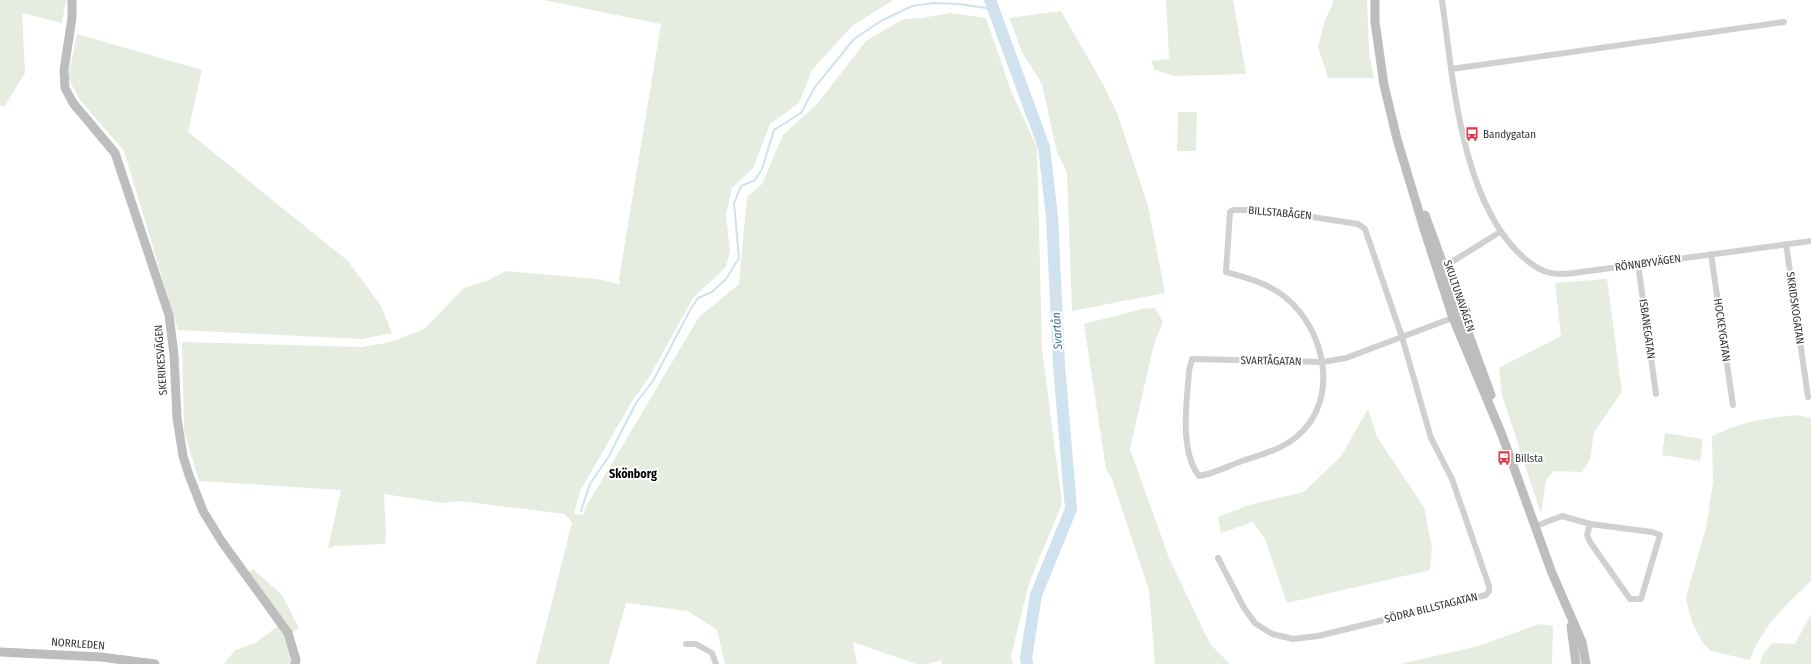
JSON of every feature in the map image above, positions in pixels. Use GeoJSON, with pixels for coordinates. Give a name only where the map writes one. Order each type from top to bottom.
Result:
{"type":"FeatureCollection","features":[{"type":"Feature","properties":{"kind":"main road","name":"SKERIKESVÄGEN"},"geometry":{"type":"LineString","coordinates":[[72,0],[72,18],[64,70],[65,88],[73,102],[115,154],[169,315],[174,355],[176,418],[182,456],[203,511],[222,542],[288,633],[296,660],[295,664]]}},
{"type":"Feature","properties":{"kind":"main road","name":"SKULTUNAVÄGEN"},"geometry":{"type":"LineString","coordinates":[[1375,0],[1376,30],[1384,84],[1404,161],[1457,316],[1569,615],[1582,642],[1586,664]]}},
{"type":"Feature","properties":{"kind":"main road","name":"SKULTUNAVÄGEN"},"geometry":{"type":"LineString","coordinates":[[1569,615],[1576,664]]}},
{"type":"Feature","properties":{"kind":"main road"},"geometry":{"type":"LineString","coordinates":[[1582,642],[1593,664]]}},
{"type":"Feature","properties":{"kind":"main road","name":"NORRLEDEN"},"geometry":{"type":"LineString","coordinates":[[0,652],[100,657],[155,664]]}},
{"type":"Feature","properties":{"kind":"street","name":"RÖNNBYVÄGEN"},"geometry":{"type":"LineString","coordinates":[[1442,0],[1457,112],[1468,152],[1487,209],[1500,232],[1516,250],[1537,268],[1552,274],[1574,273],[1811,241]]}},
{"type":"Feature","properties":{"kind":"street"},"geometry":{"type":"LineString","coordinates":[[1451,69],[1784,22]]}},
{"type":"Feature","properties":{"kind":"street","name":"BILLSTABÅGEN"},"geometry":{"type":"LineString","coordinates":[[1198,475],[1270,451],[1286,444],[1296,437],[1314,416],[1320,402],[1323,387],[1323,362],[1313,332],[1297,308],[1286,298],[1263,283],[1226,272],[1229,216],[1233,210],[1292,213],[1362,225],[1368,236],[1402,337]]}},
{"type":"Feature","properties":{"kind":"street"},"geometry":{"type":"LineString","coordinates":[[1440,269],[1500,232]]}},
{"type":"Feature","properties":{"kind":"street","name":"SKRIDSKOGATAN"},"geometry":{"type":"LineString","coordinates":[[1786,244],[1808,397]]}},
{"type":"Feature","properties":{"kind":"street","name":"HOCKEYGATAN"},"geometry":{"type":"LineString","coordinates":[[1711,254],[1733,405]]}},
{"type":"Feature","properties":{"kind":"street","name":"ISBANEGATAN"},"geometry":{"type":"LineString","coordinates":[[1638,264],[1656,394]]}},
{"type":"Feature","properties":{"kind":"street","name":"SVARTÅGATAN"},"geometry":{"type":"LineString","coordinates":[[1198,475],[1186,442],[1189,371],[1192,359],[1323,362],[1346,358],[1457,316]]}},
{"type":"Feature","properties":{"kind":"street","name":"SÖDRA BILLSTAGATAN"},"geometry":{"type":"LineString","coordinates":[[1218,558],[1244,608],[1255,623],[1272,634],[1293,639],[1318,636],[1486,595],[1489,591],[1489,586],[1452,479],[1432,438],[1402,337]]}},
{"type":"Feature","properties":{"kind":"street"},"geometry":{"type":"LineString","coordinates":[[1536,526],[1562,516],[1590,524],[1652,532],[1660,535],[1641,599],[1630,599],[1590,542],[1587,535],[1590,524]]}},
{"type":"Feature","properties":{"kind":"street"},"geometry":{"type":"LineString","coordinates":[[686,644],[696,644],[712,653],[716,664]]}},
{"type":"Feature","properties":{"kind":"shaded area"},"geometry":{"type":"Polygon","coordinates":[[[0,0],[66,0],[62,23],[22,13],[25,73],[5,106],[0,106],[0,0]]]}},
{"type":"Feature","properties":{"kind":"shaded area"},"geometry":{"type":"Polygon","coordinates":[[[543,0],[893,0],[852,26],[812,70],[799,103],[770,124],[753,168],[732,188],[726,214],[730,251],[726,267],[693,298],[650,376],[631,403],[580,491],[574,514],[583,515],[587,505],[699,317],[739,284],[747,197],[762,184],[783,135],[817,104],[866,41],[903,19],[921,18],[951,13],[986,18],[1011,91],[1037,147],[1042,348],[1062,504],[1029,583],[1011,656],[1013,664],[942,664],[941,660],[928,664],[916,664],[853,642],[857,664],[725,664],[717,630],[688,611],[626,603],[609,664],[536,664],[572,523],[565,514],[461,501],[443,503],[384,494],[386,533],[385,544],[335,546],[328,549],[341,490],[199,481],[184,431],[182,342],[362,347],[391,342],[424,329],[464,288],[489,280],[506,271],[596,279],[620,284],[619,279],[661,24],[543,0]]]}},
{"type":"Feature","properties":{"kind":"shaded area"},"geometry":{"type":"Polygon","coordinates":[[[1166,0],[1233,0],[1246,74],[1175,76],[1155,70],[1151,61],[1169,59],[1166,0]]]}},
{"type":"Feature","properties":{"kind":"shaded area"},"geometry":{"type":"Polygon","coordinates":[[[1333,0],[1367,0],[1369,52],[1374,78],[1328,78],[1318,47],[1325,20],[1333,4],[1333,0]]]}},
{"type":"Feature","properties":{"kind":"shaded area"},"geometry":{"type":"Polygon","coordinates":[[[1061,11],[1103,84],[1117,113],[1148,206],[1165,293],[1072,311],[1067,173],[1057,152],[1042,84],[1022,52],[1009,18],[1061,11]]]}},
{"type":"Feature","properties":{"kind":"shaded area"},"geometry":{"type":"Polygon","coordinates":[[[77,34],[202,70],[188,132],[348,261],[381,306],[392,333],[362,339],[178,330],[124,151],[80,100],[68,78],[77,34]]]}},
{"type":"Feature","properties":{"kind":"shaded area"},"geometry":{"type":"Polygon","coordinates":[[[1178,112],[1197,112],[1196,151],[1177,151],[1178,112]]]}},
{"type":"Feature","properties":{"kind":"shaded area"},"geometry":{"type":"Polygon","coordinates":[[[1607,279],[1622,392],[1594,432],[1590,459],[1582,472],[1554,471],[1546,480],[1541,514],[1502,395],[1499,368],[1561,336],[1555,283],[1607,279]]]}},
{"type":"Feature","properties":{"kind":"shaded area"},"geometry":{"type":"Polygon","coordinates":[[[1155,308],[1163,322],[1154,344],[1130,449],[1169,558],[1210,644],[1230,664],[1155,664],[1149,590],[1112,479],[1106,469],[1084,324],[1142,309],[1155,308]]]}},
{"type":"Feature","properties":{"kind":"shaded area"},"geometry":{"type":"Polygon","coordinates":[[[1368,409],[1377,437],[1424,507],[1432,548],[1430,570],[1287,603],[1265,539],[1253,522],[1221,533],[1218,517],[1249,505],[1304,492],[1341,456],[1368,409]]]}},
{"type":"Feature","properties":{"kind":"shaded area"},"geometry":{"type":"Polygon","coordinates":[[[1796,415],[1811,418],[1811,581],[1784,607],[1768,627],[1755,648],[1750,660],[1711,651],[1703,643],[1692,622],[1686,597],[1706,528],[1713,482],[1712,436],[1733,427],[1753,421],[1796,415]]]}},
{"type":"Feature","properties":{"kind":"shaded area"},"geometry":{"type":"Polygon","coordinates":[[[1665,433],[1703,439],[1700,461],[1662,455],[1665,433]]]}},
{"type":"Feature","properties":{"kind":"shaded area"},"geometry":{"type":"Polygon","coordinates":[[[253,569],[282,595],[299,628],[292,633],[249,572],[253,569]]]}},
{"type":"Feature","properties":{"kind":"shaded area"},"geometry":{"type":"Polygon","coordinates":[[[1811,614],[1811,664],[1760,664],[1763,654],[1772,643],[1795,644],[1811,614]]]}},
{"type":"Feature","properties":{"kind":"shaded area"},"geometry":{"type":"Polygon","coordinates":[[[1539,624],[1553,626],[1552,664],[1400,664],[1479,646],[1539,624]]]}},
{"type":"Feature","properties":{"kind":"shaded area"},"geometry":{"type":"Polygon","coordinates":[[[278,626],[288,642],[292,664],[224,664],[235,650],[255,643],[278,626]]]}},
{"type":"Feature","properties":{"kind":"waterway","name":"Svartån"},"geometry":{"type":"LineString","coordinates":[[990,0],[1044,147],[1052,217],[1059,365],[1071,509],[1036,595],[1026,658],[1027,664]]}},
{"type":"Feature","properties":{"kind":"waterway"},"geometry":{"type":"LineString","coordinates":[[581,511],[590,484],[609,456],[636,403],[653,381],[690,310],[698,298],[712,292],[726,279],[739,258],[734,203],[741,186],[755,180],[762,169],[774,130],[801,113],[815,87],[854,39],[881,21],[912,6],[934,3],[959,4],[993,9]]}},
{"type":"Feature","properties":{"kind":"place","name":"Bandygatan"},"geometry":{"type":"Point","coordinates":[1472,134]}},
{"type":"Feature","properties":{"kind":"place","name":"Billsta"},"geometry":{"type":"Point","coordinates":[1504,458]}},
{"type":"Feature","properties":{"kind":"district","name":"Skönborg"},"geometry":{"type":"Point","coordinates":[633,474]}}]}
